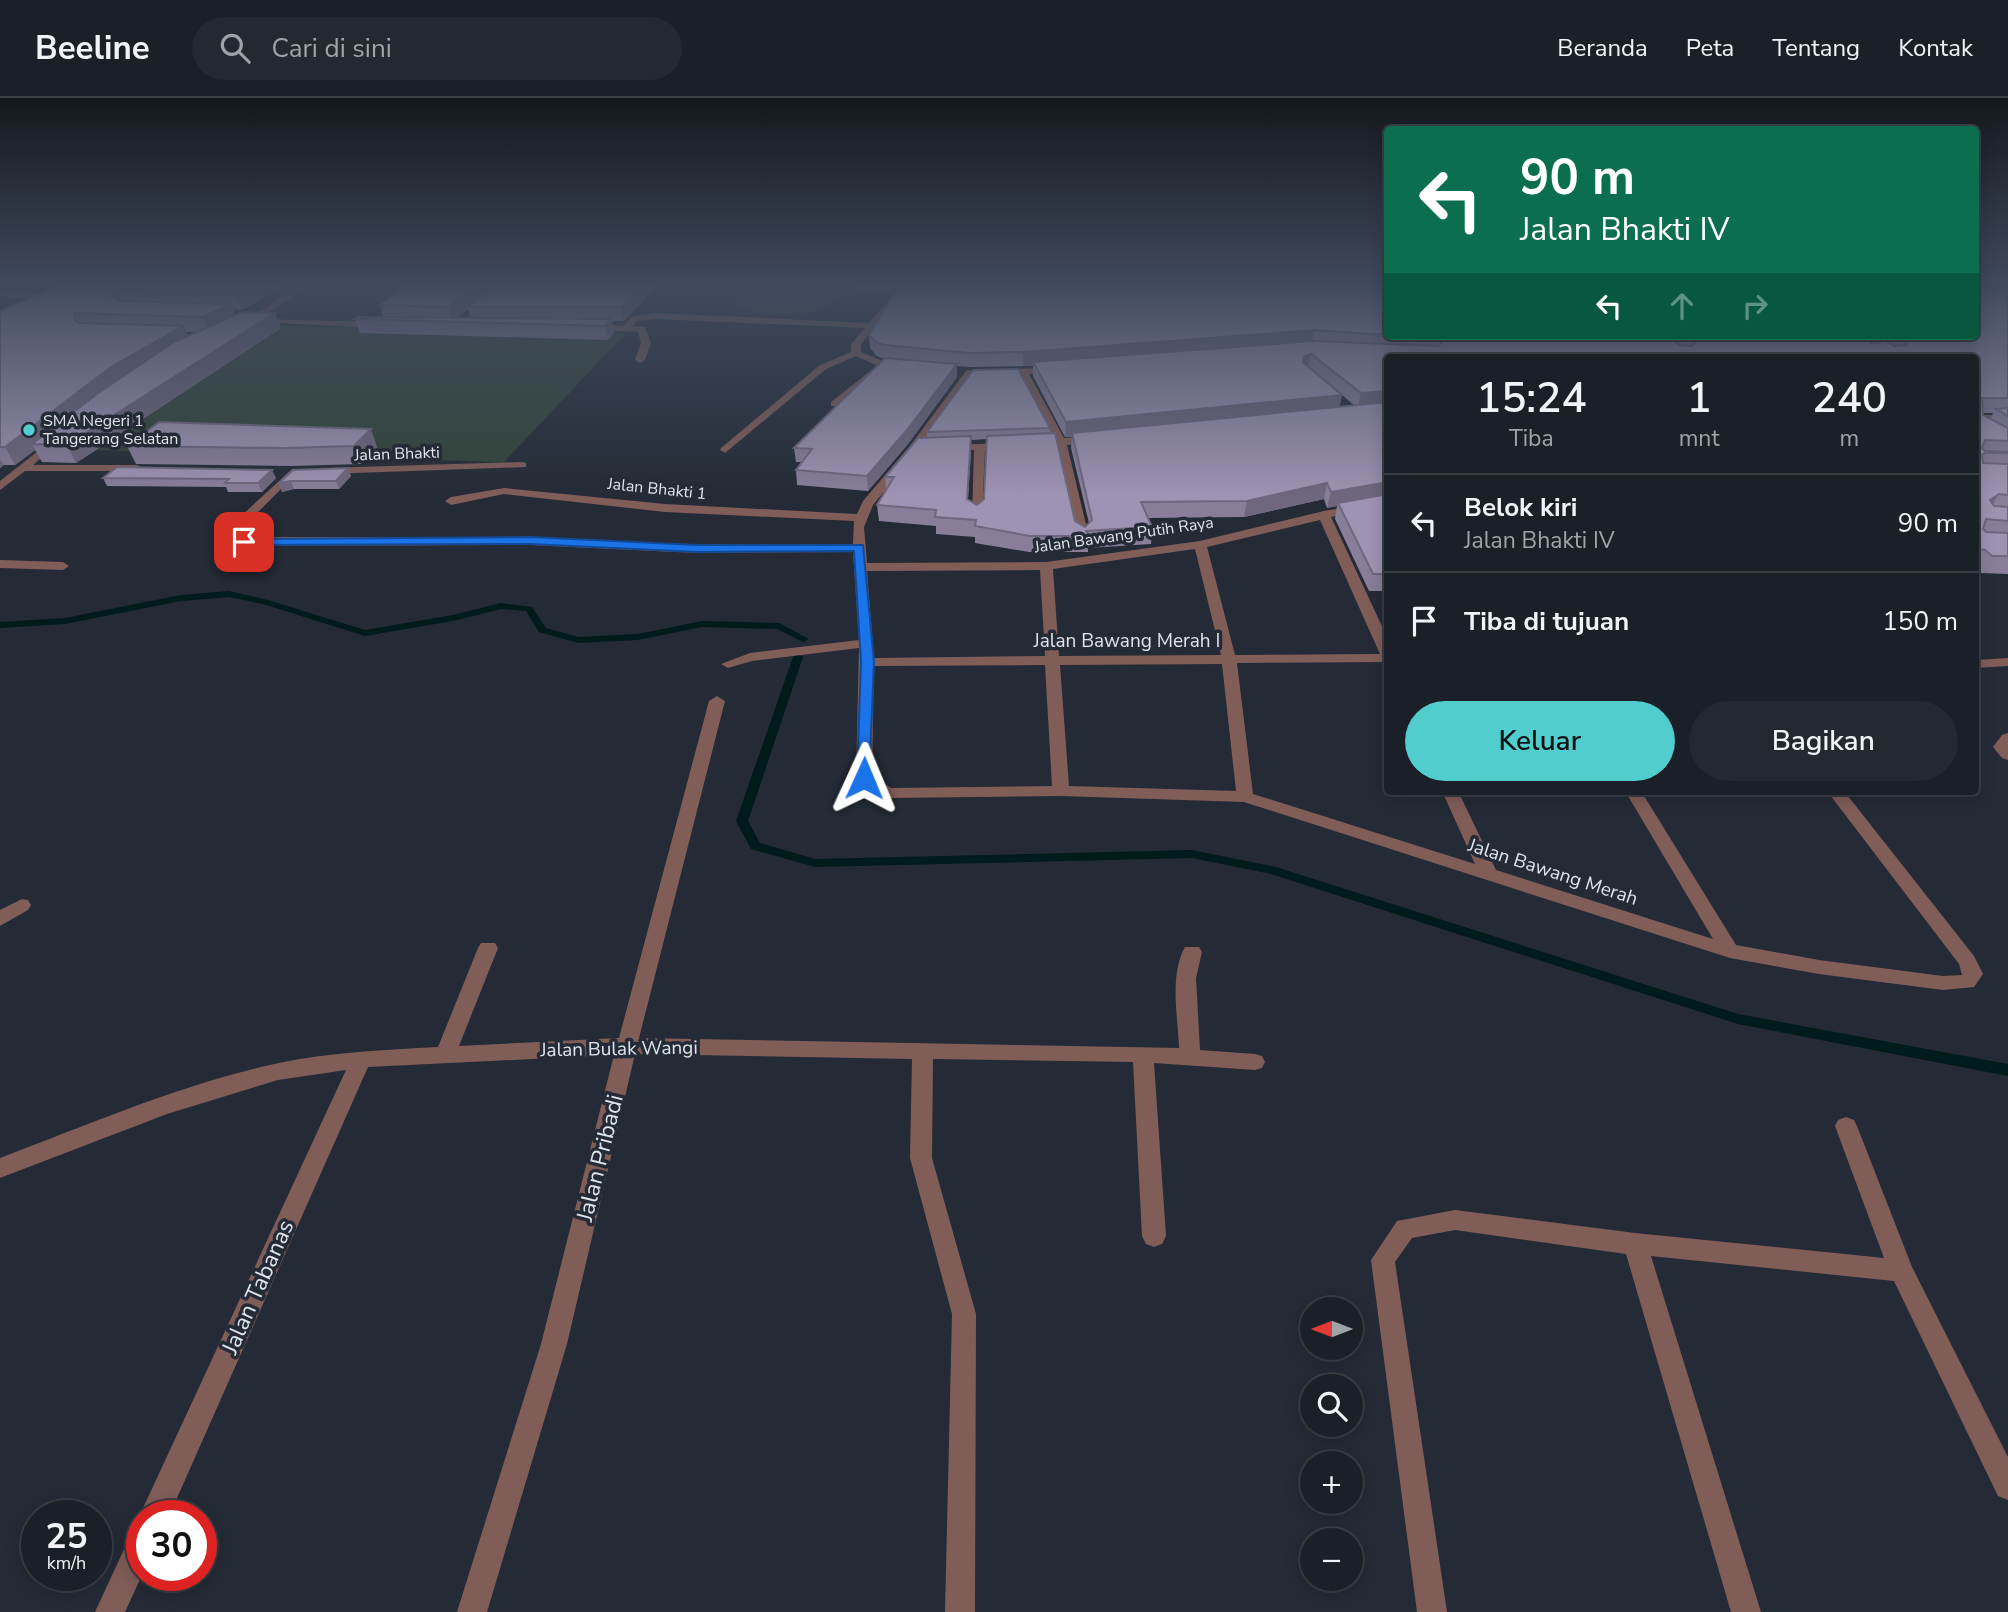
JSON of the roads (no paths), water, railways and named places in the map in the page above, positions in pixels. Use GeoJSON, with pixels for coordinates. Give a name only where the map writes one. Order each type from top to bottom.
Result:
{"type":"FeatureCollection","features":[{"type":"Feature","properties":{"kind":"main road"},"geometry":{"type":"LineString","coordinates":[[1981,422],[2008,431]]}},
{"type":"Feature","properties":{"kind":"street"},"geometry":{"type":"LineString","coordinates":[[640,360],[641,355]]}},
{"type":"Feature","properties":{"kind":"street"},"geometry":{"type":"LineString","coordinates":[[725,450],[823,367],[852,355]]}},
{"type":"Feature","properties":{"kind":"street"},"geometry":{"type":"LineString","coordinates":[[860,355],[883,365],[909,368]]}},
{"type":"Feature","properties":{"kind":"street"},"geometry":{"type":"LineString","coordinates":[[835,404],[883,365]]}},
{"type":"Feature","properties":{"kind":"street"},"geometry":{"type":"LineString","coordinates":[[867,662],[858,527],[867,503],[920,448],[963,372],[1063,369]]}},
{"type":"Feature","properties":{"kind":"street"},"geometry":{"type":"LineString","coordinates":[[1023,372],[1062,443],[1083,537]]}},
{"type":"Feature","properties":{"kind":"street"},"geometry":{"type":"LineString","coordinates":[[1981,422],[2008,418]]}},
{"type":"Feature","properties":{"kind":"street"},"geometry":{"type":"LineString","coordinates":[[0,487],[63,435]]}},
{"type":"Feature","properties":{"kind":"street"},"geometry":{"type":"LineString","coordinates":[[940,448],[1102,439]]}},
{"type":"Feature","properties":{"kind":"street"},"geometry":{"type":"LineString","coordinates":[[976,515],[980,447]]}},
{"type":"Feature","properties":{"kind":"street","name":"Jalan Bhakti"},"geometry":{"type":"LineString","coordinates":[[318,472],[522,465],[504,485],[504,491]]}},
{"type":"Feature","properties":{"kind":"street"},"geometry":{"type":"LineString","coordinates":[[21,468],[156,469]]}},
{"type":"Feature","properties":{"kind":"street"},"geometry":{"type":"LineString","coordinates":[[278,472],[298,472],[232,531],[230,539],[244,542],[530,541],[697,548],[859,548]]}},
{"type":"Feature","properties":{"kind":"street","name":"Jalan Bhakti 1"},"geometry":{"type":"LineString","coordinates":[[450,501],[504,491],[665,508],[861,518]]}},
{"type":"Feature","properties":{"kind":"street","name":"Jalan Bawang Putih Raya"},"geometry":{"type":"LineString","coordinates":[[860,567],[1046,566],[1200,545],[1324,515],[1384,504]]}},
{"type":"Feature","properties":{"kind":"street"},"geometry":{"type":"LineString","coordinates":[[1324,515],[1384,647]]}},
{"type":"Feature","properties":{"kind":"street"},"geometry":{"type":"LineString","coordinates":[[1200,545],[1229,659],[1245,797]]}},
{"type":"Feature","properties":{"kind":"street"},"geometry":{"type":"LineString","coordinates":[[0,564],[63,566]]}},
{"type":"Feature","properties":{"kind":"street"},"geometry":{"type":"LineString","coordinates":[[1046,566],[1061,790]]}},
{"type":"Feature","properties":{"kind":"street"},"geometry":{"type":"LineString","coordinates":[[728,664],[750,657],[866,643]]}},
{"type":"Feature","properties":{"kind":"street","name":"Jalan Bawang Merah I"},"geometry":{"type":"LineString","coordinates":[[867,662],[1384,656]]}},
{"type":"Feature","properties":{"kind":"street","name":"Jalan Bawang Merah"},"geometry":{"type":"LineString","coordinates":[[867,662],[864,778],[877,789],[890,793],[1061,790],[1245,797],[1730,951],[1819,967],[1943,983],[1960,984],[1972,977],[1967,961],[1838,795]]}},
{"type":"Feature","properties":{"kind":"street"},"geometry":{"type":"LineString","coordinates":[[1979,664],[2008,662]]}},
{"type":"Feature","properties":{"kind":"street","name":"Jalan Pribadi"},"geometry":{"type":"LineString","coordinates":[[472,1612],[554,1344],[627,1046],[718,701]]}},
{"type":"Feature","properties":{"kind":"street"},"geometry":{"type":"LineString","coordinates":[[2008,738],[2001,747],[2008,755]]}},
{"type":"Feature","properties":{"kind":"street"},"geometry":{"type":"LineString","coordinates":[[1452,795],[1488,873]]}},
{"type":"Feature","properties":{"kind":"street"},"geometry":{"type":"LineString","coordinates":[[1635,795],[1730,951]]}},
{"type":"Feature","properties":{"kind":"street"},"geometry":{"type":"LineString","coordinates":[[0,919],[22,905]]}},
{"type":"Feature","properties":{"kind":"street"},"geometry":{"type":"LineString","coordinates":[[446,1055],[488,947]]}},
{"type":"Feature","properties":{"kind":"street"},"geometry":{"type":"LineString","coordinates":[[1190,1059],[1186,978],[1192,952]]}},
{"type":"Feature","properties":{"kind":"street","name":"Jalan Bulak Wangi"},"geometry":{"type":"LineString","coordinates":[[0,1168],[163,1106],[278,1072],[361,1059],[627,1046],[1143,1055],[1255,1062]]}},
{"type":"Feature","properties":{"kind":"street"},"geometry":{"type":"LineString","coordinates":[[923,1051],[920,1158],[964,1314],[960,1612]]}},
{"type":"Feature","properties":{"kind":"street"},"geometry":{"type":"LineString","coordinates":[[1143,1055],[1154,1236]]}},
{"type":"Feature","properties":{"kind":"street","name":"Jalan Tabanas"},"geometry":{"type":"LineString","coordinates":[[161,1500],[361,1059]]}},
{"type":"Feature","properties":{"kind":"street"},"geometry":{"type":"LineString","coordinates":[[1846,1126],[1901,1270],[2008,1486]]}},
{"type":"Feature","properties":{"kind":"street"},"geometry":{"type":"LineString","coordinates":[[1432,1612],[1383,1260],[1405,1228],[1455,1220],[1635,1244],[1901,1270]]}},
{"type":"Feature","properties":{"kind":"street"},"geometry":{"type":"LineString","coordinates":[[1635,1244],[1746,1612]]}},
{"type":"Feature","properties":{"kind":"street"},"geometry":{"type":"LineString","coordinates":[[110,1612],[126,1577]]}},
{"type":"Feature","properties":{"kind":"waterway"},"geometry":{"type":"LineString","coordinates":[[0,625],[65,621],[181,598],[229,594],[265,602],[365,633],[453,618],[501,606],[529,609],[542,630],[578,640],[638,637],[702,624],[779,626],[804,639]]}},
{"type":"Feature","properties":{"kind":"waterway"},"geometry":{"type":"LineString","coordinates":[[798,657],[742,821],[755,846],[815,863],[1192,854],[1272,870],[1738,1019],[2008,1070]]}},
{"type":"Feature","properties":{"kind":"place","name":"SMA Negeri 1 Tangerang Selatan"},"geometry":{"type":"Point","coordinates":[29,430]}}]}
